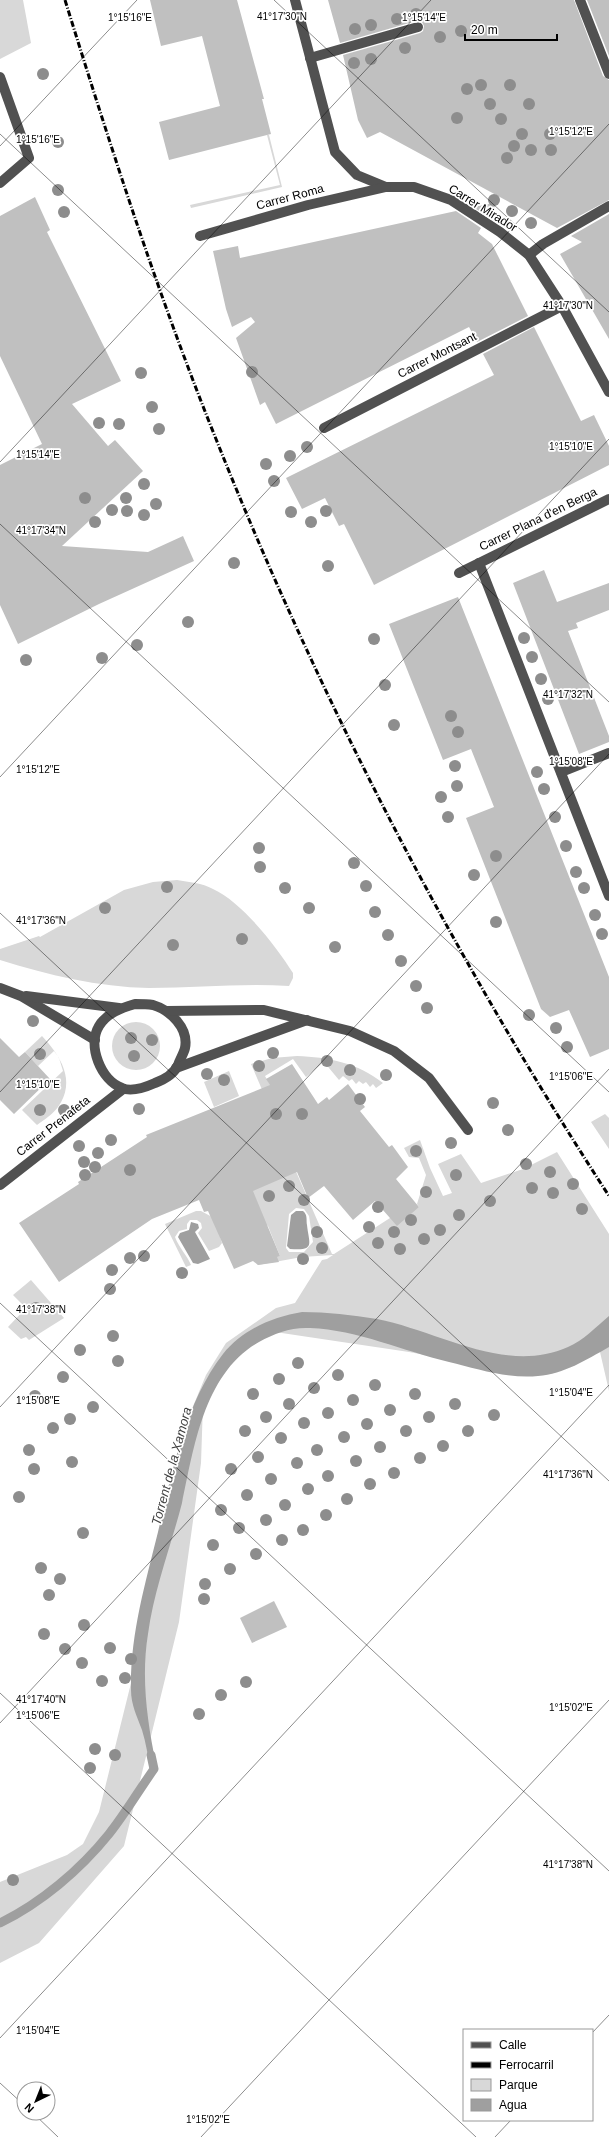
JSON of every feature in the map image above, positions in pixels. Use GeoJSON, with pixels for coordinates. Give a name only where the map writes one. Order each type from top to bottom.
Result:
{"type":"FeatureCollection","features":[{"type":"Feature","properties":{"kind":"street","name":"Carrer Mirador"},"geometry":{"type":"LineString","coordinates":[[295,0],[335,152],[357,175],[386,188],[414,187],[451,200],[500,232],[529,256],[562,306],[609,392]]}},
{"type":"Feature","properties":{"kind":"street"},"geometry":{"type":"LineString","coordinates":[[580,0],[609,74]]}},
{"type":"Feature","properties":{"kind":"street"},"geometry":{"type":"LineString","coordinates":[[310,58],[418,27]]}},
{"type":"Feature","properties":{"kind":"street"},"geometry":{"type":"LineString","coordinates":[[0,77],[29,158],[0,183]]}},
{"type":"Feature","properties":{"kind":"street","name":"Carrer Roma"},"geometry":{"type":"LineString","coordinates":[[200,236],[308,205],[386,188]]}},
{"type":"Feature","properties":{"kind":"street"},"geometry":{"type":"LineString","coordinates":[[529,256],[544,244],[609,206]]}},
{"type":"Feature","properties":{"kind":"street","name":"Carrer Montsant"},"geometry":{"type":"LineString","coordinates":[[324,428],[562,306]]}},
{"type":"Feature","properties":{"kind":"street","name":"Carrer Plana d'en Berga"},"geometry":{"type":"LineString","coordinates":[[459,573],[609,499]]}},
{"type":"Feature","properties":{"kind":"street","name":"Carrer Plana d'en Berga"},"geometry":{"type":"LineString","coordinates":[[479,563],[609,896]]}},
{"type":"Feature","properties":{"kind":"street"},"geometry":{"type":"LineString","coordinates":[[561,772],[609,753]]}},
{"type":"Feature","properties":{"kind":"street"},"geometry":{"type":"LineString","coordinates":[[0,988],[21,996],[95,1040]]}},
{"type":"Feature","properties":{"kind":"street"},"geometry":{"type":"LineString","coordinates":[[21,996],[119,1008],[135,1004],[153,1005],[167,1011],[179,1022],[185,1035],[185,1047],[176,1068]]}},
{"type":"Feature","properties":{"kind":"street"},"geometry":{"type":"LineString","coordinates":[[119,1008],[99,1026],[95,1040],[96,1056],[102,1071],[113,1083],[123,1089],[136,1089],[152,1084],[164,1079],[176,1068],[307,1020]]}},
{"type":"Feature","properties":{"kind":"street"},"geometry":{"type":"LineString","coordinates":[[167,1011],[264,1010],[350,1031],[394,1051],[429,1078],[468,1130]]}},
{"type":"Feature","properties":{"kind":"street","name":"Carrer Prenafeta"},"geometry":{"type":"LineString","coordinates":[[0,1185],[123,1089]]}},
{"type":"Feature","properties":{"kind":"green space"},"geometry":{"type":"Polygon","coordinates":[[[0,0],[23,0],[31,43],[0,59],[0,0]]]}},
{"type":"Feature","properties":{"kind":"green space"},"geometry":{"type":"Polygon","coordinates":[[[267,135],[269,135],[282,187],[191,208],[190,205],[280,185],[267,135]]]}},
{"type":"Feature","properties":{"kind":"green space"},"geometry":{"type":"Polygon","coordinates":[[[177,880],[209,887],[224,895],[247,914],[268,938],[293,973],[293,978],[289,986],[254,985],[167,988],[130,987],[92,983],[36,971],[0,960],[0,949],[39,936],[40,937],[124,890],[153,882],[177,880]]]}},
{"type":"Feature","properties":{"kind":"green space"},"geometry":{"type":"Polygon","coordinates":[[[136,1022],[145,1024],[153,1029],[158,1037],[160,1046],[158,1055],[153,1063],[145,1068],[136,1070],[127,1068],[119,1063],[114,1055],[112,1046],[114,1037],[119,1029],[127,1024],[136,1022]]]}},
{"type":"Feature","properties":{"kind":"green space"},"geometry":{"type":"Polygon","coordinates":[[[42,1036],[55,1051],[57,1056],[54,1051],[38,1066],[25,1052],[42,1036]]]}},
{"type":"Feature","properties":{"kind":"green space"},"geometry":{"type":"Polygon","coordinates":[[[297,1056],[342,1062],[363,1070],[383,1083],[376,1088],[373,1084],[370,1087],[366,1082],[363,1084],[359,1081],[356,1084],[352,1079],[349,1081],[343,1076],[339,1080],[324,1062],[306,1077],[293,1059],[265,1076],[275,1093],[270,1108],[251,1064],[272,1058],[297,1056]]]}},
{"type":"Feature","properties":{"kind":"green space"},"geometry":{"type":"Polygon","coordinates":[[[59,1059],[64,1069],[66,1078],[64,1097],[54,1112],[37,1125],[22,1110],[63,1071],[59,1059]]]}},
{"type":"Feature","properties":{"kind":"green space"},"geometry":{"type":"Polygon","coordinates":[[[229,1071],[239,1096],[214,1107],[204,1082],[229,1071]]]}},
{"type":"Feature","properties":{"kind":"green space"},"geometry":{"type":"Polygon","coordinates":[[[605,1114],[609,1118],[609,1149],[591,1122],[605,1114]]]}},
{"type":"Feature","properties":{"kind":"green space"},"geometry":{"type":"Polygon","coordinates":[[[420,1140],[430,1168],[443,1196],[452,1193],[438,1164],[461,1154],[481,1183],[523,1169],[557,1152],[609,1234],[609,1391],[597,1339],[558,1359],[484,1366],[409,1352],[275,1332],[240,1351],[203,1404],[201,1463],[179,1622],[124,1846],[39,1943],[0,1963],[0,1882],[67,1855],[83,1844],[99,1812],[173,1514],[189,1416],[206,1375],[226,1343],[276,1308],[295,1303],[322,1260],[333,1255],[302,1257],[258,1265],[255,1260],[280,1256],[268,1226],[230,1201],[294,1167],[332,1254],[334,1254],[390,1218],[419,1207],[417,1204],[426,1175],[419,1158],[409,1157],[404,1148],[420,1140]],[[296,1208],[289,1214],[286,1248],[289,1252],[304,1252],[313,1242],[309,1216],[304,1209],[296,1208]]]}},
{"type":"Feature","properties":{"kind":"green space"},"geometry":{"type":"Polygon","coordinates":[[[196,1211],[201,1211],[214,1218],[222,1243],[219,1247],[209,1251],[198,1233],[202,1228],[201,1223],[197,1220],[190,1220],[187,1224],[187,1229],[179,1231],[175,1237],[191,1265],[186,1267],[165,1224],[196,1211]]]}},
{"type":"Feature","properties":{"kind":"green space"},"geometry":{"type":"Polygon","coordinates":[[[31,1280],[64,1318],[29,1340],[26,1337],[21,1339],[8,1327],[26,1308],[13,1295],[31,1280]]]}},
{"type":"Feature","properties":{"kind":"water"},"geometry":{"type":"Polygon","coordinates":[[[296,1211],[303,1211],[306,1216],[309,1245],[304,1249],[290,1249],[287,1246],[291,1215],[296,1211]]]}},
{"type":"Feature","properties":{"kind":"water"},"geometry":{"type":"Polygon","coordinates":[[[191,1222],[198,1224],[199,1228],[195,1232],[210,1259],[198,1264],[193,1263],[178,1237],[180,1233],[189,1230],[191,1222]]]}},
{"type":"Feature","properties":{"kind":"water"},"geometry":{"type":"Polygon","coordinates":[[[302,1312],[340,1314],[377,1319],[472,1348],[496,1354],[520,1356],[544,1354],[568,1347],[584,1337],[609,1316],[609,1347],[566,1369],[548,1375],[527,1377],[504,1375],[432,1357],[363,1337],[310,1328],[296,1328],[277,1333],[259,1342],[240,1356],[225,1372],[204,1413],[191,1459],[178,1519],[154,1601],[148,1634],[145,1666],[146,1699],[156,1764],[150,1769],[145,1740],[133,1706],[131,1695],[133,1650],[143,1591],[175,1462],[189,1416],[210,1373],[223,1354],[239,1338],[248,1331],[269,1321],[302,1312]]]}},
{"type":"Feature","properties":{"kind":"building"},"geometry":{"type":"Polygon","coordinates":[[[150,0],[237,0],[264,99],[262,99],[271,134],[169,160],[159,122],[220,106],[202,36],[161,46],[150,0]]]}},
{"type":"Feature","properties":{"kind":"building"},"geometry":{"type":"Polygon","coordinates":[[[328,0],[574,0],[603,76],[609,80],[609,200],[557,228],[380,132],[367,138],[358,120],[343,55],[420,33],[423,31],[424,26],[422,22],[416,21],[340,43],[328,0]]]}},
{"type":"Feature","properties":{"kind":"building"},"geometry":{"type":"Polygon","coordinates":[[[587,0],[609,0],[609,56],[587,0]]]}},
{"type":"Feature","properties":{"kind":"building"},"geometry":{"type":"Polygon","coordinates":[[[35,197],[50,230],[47,232],[121,381],[72,404],[108,446],[115,440],[143,471],[62,546],[148,552],[183,536],[194,561],[99,604],[18,644],[0,605],[0,465],[42,444],[0,356],[0,216],[35,197]]]}},
{"type":"Feature","properties":{"kind":"building"},"geometry":{"type":"Polygon","coordinates":[[[498,202],[488,217],[473,207],[498,202]]]}},
{"type":"Feature","properties":{"kind":"building"},"geometry":{"type":"Polygon","coordinates":[[[456,211],[481,228],[478,233],[492,244],[528,316],[477,342],[469,327],[276,424],[265,402],[260,405],[236,338],[255,322],[251,317],[232,327],[226,309],[213,251],[238,246],[240,258],[456,211]]]}},
{"type":"Feature","properties":{"kind":"building"},"geometry":{"type":"Polygon","coordinates":[[[609,214],[609,339],[560,254],[582,242],[571,236],[609,214]]]}},
{"type":"Feature","properties":{"kind":"building"},"geometry":{"type":"Polygon","coordinates":[[[534,327],[581,421],[594,415],[609,446],[609,465],[374,585],[344,524],[339,526],[325,498],[302,509],[286,478],[494,375],[483,354],[534,327]]]}},
{"type":"Feature","properties":{"kind":"building"},"geometry":{"type":"Polygon","coordinates":[[[544,570],[557,602],[609,583],[609,610],[576,623],[578,628],[568,631],[609,736],[609,742],[579,754],[513,583],[544,570]]]}},
{"type":"Feature","properties":{"kind":"building"},"geometry":{"type":"Polygon","coordinates":[[[458,597],[609,977],[609,1049],[590,1057],[569,1010],[550,1017],[541,1009],[466,818],[494,807],[471,749],[443,760],[389,624],[458,597]]]}},
{"type":"Feature","properties":{"kind":"building"},"geometry":{"type":"Polygon","coordinates":[[[0,1038],[19,1057],[25,1052],[50,1079],[14,1114],[0,1100],[0,1038]]]}},
{"type":"Feature","properties":{"kind":"building"},"geometry":{"type":"Polygon","coordinates":[[[292,1064],[318,1104],[327,1097],[329,1100],[348,1084],[365,1107],[360,1111],[389,1147],[392,1145],[408,1167],[396,1179],[419,1207],[397,1226],[375,1201],[353,1220],[324,1186],[308,1198],[297,1172],[253,1191],[280,1256],[277,1257],[279,1262],[258,1265],[253,1261],[234,1269],[208,1211],[204,1212],[199,1200],[152,1219],[59,1282],[19,1223],[147,1137],[146,1135],[270,1085],[266,1079],[292,1064]]]}},
{"type":"Feature","properties":{"kind":"building"},"geometry":{"type":"Polygon","coordinates":[[[274,1601],[287,1627],[252,1643],[240,1618],[274,1601]]]}},
{"type":"Feature","properties":{"kind":"waterway","name":"Torrent de la Xamora"},"geometry":{"type":"LineString","coordinates":[[0,1923],[45,1896],[73,1873],[98,1847],[121,1818],[154,1769],[151,1755]]}},
{"type":"Feature","properties":{"kind":"railway"},"geometry":{"type":"LineString","coordinates":[[65,0],[118,166],[174,330],[216,439],[257,538],[300,635],[346,732],[444,921],[552,1106],[609,1196]]}}]}
